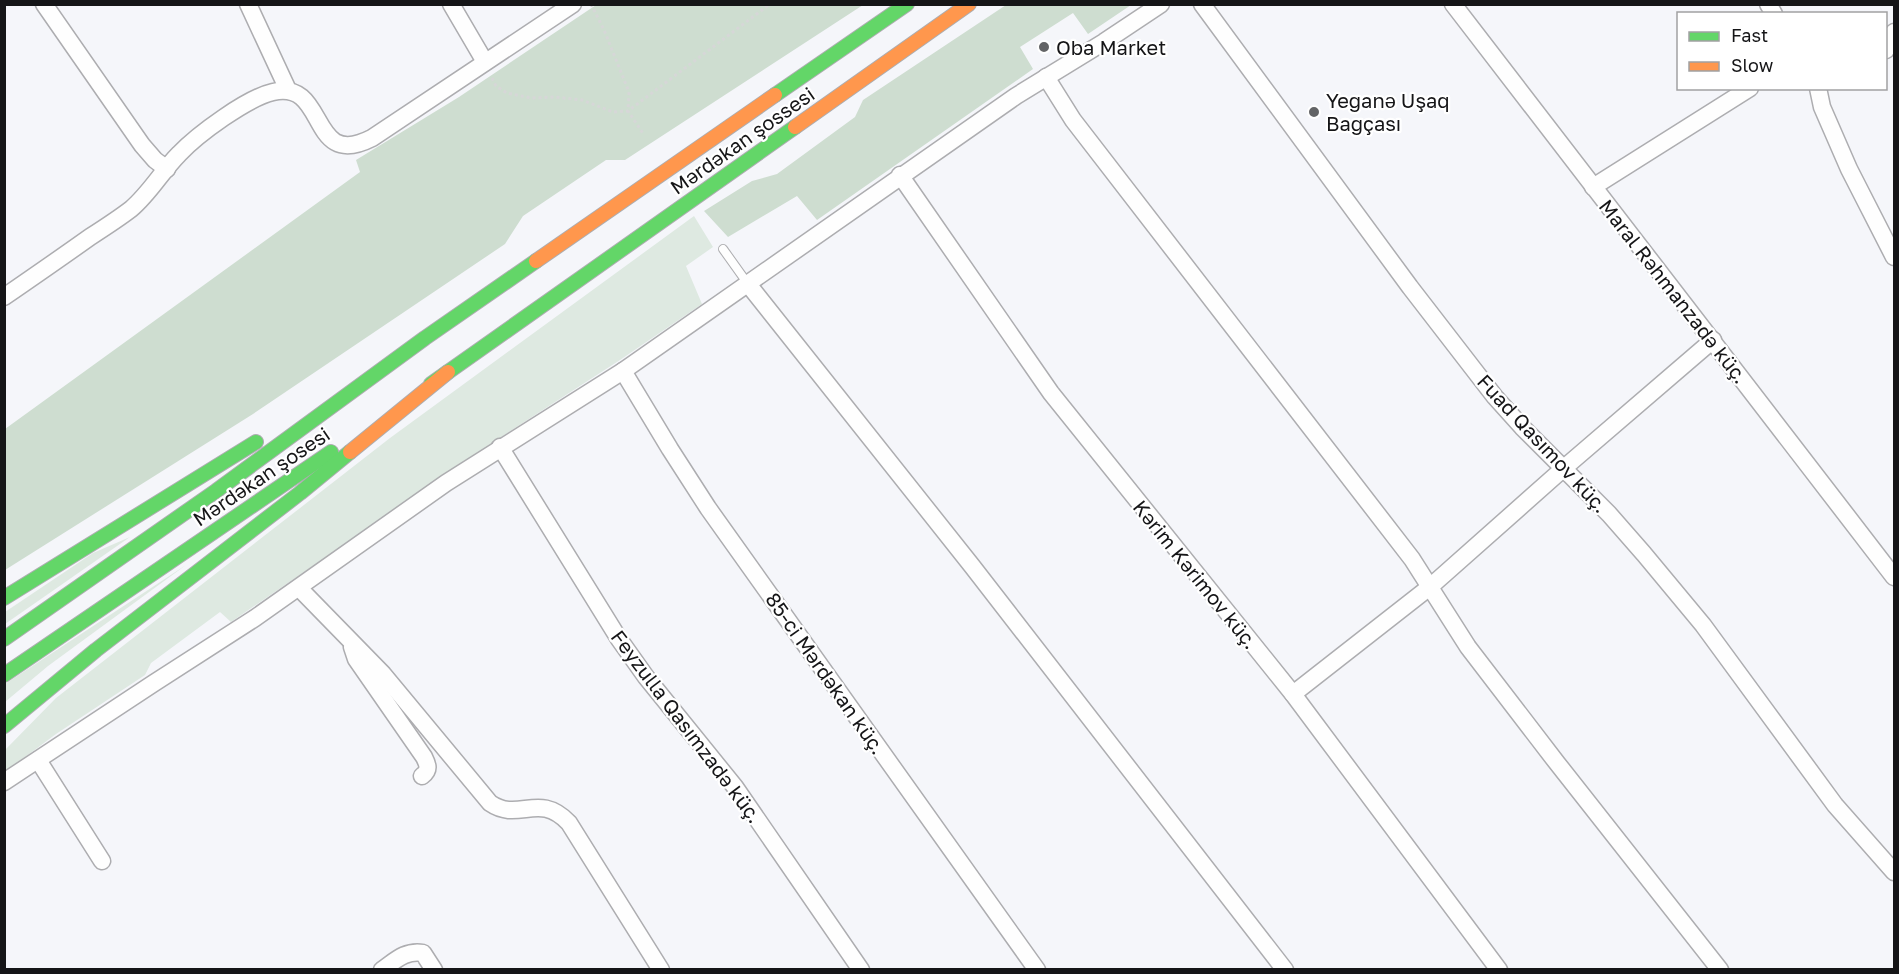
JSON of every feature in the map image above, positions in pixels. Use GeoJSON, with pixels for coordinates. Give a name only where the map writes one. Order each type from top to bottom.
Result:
{"type":"FeatureCollection","features":[{"type":"Feature","properties":{"kind":"main road","name":"Mərdəkan şossesi"},"geometry":{"type":"LineString","coordinates":[[514,276],[907,4]]}},
{"type":"Feature","properties":{"kind":"main road","name":"Mərdəkan şossesi"},"geometry":{"type":"LineString","coordinates":[[537,308],[969,4]]}},
{"type":"Feature","properties":{"kind":"main road","name":"Mərdəkan şosesi"},"geometry":{"type":"LineString","coordinates":[[4,639],[216,491],[514,276]]}},
{"type":"Feature","properties":{"kind":"main road","name":"Mərdəkan şosesi"},"geometry":{"type":"LineString","coordinates":[[4,675],[448,372],[537,308]]}},
{"type":"Feature","properties":{"kind":"main road"},"geometry":{"type":"LineString","coordinates":[[4,598],[425,338]]}},
{"type":"Feature","properties":{"kind":"main road"},"geometry":{"type":"LineString","coordinates":[[4,726],[88,656],[300,493],[448,372]]}},
{"type":"Feature","properties":{"kind":"street"},"geometry":{"type":"LineString","coordinates":[[44,4],[142,145],[155,160],[167,169]]}},
{"type":"Feature","properties":{"kind":"street"},"geometry":{"type":"LineString","coordinates":[[248,4],[288,90]]}},
{"type":"Feature","properties":{"kind":"street"},"geometry":{"type":"LineString","coordinates":[[451,4],[485,62]]}},
{"type":"Feature","properties":{"kind":"street"},"geometry":{"type":"LineString","coordinates":[[4,297],[130,209],[177,156],[206,129],[257,99],[271,93],[288,90],[297,93],[305,99],[325,133],[336,143],[357,146],[573,4]]}},
{"type":"Feature","properties":{"kind":"street"},"geometry":{"type":"LineString","coordinates":[[4,782],[299,588],[500,447],[623,371],[748,285],[900,175],[1046,77],[1161,4]]}},
{"type":"Feature","properties":{"kind":"street","name":"Fuad Qasımov küç."},"geometry":{"type":"LineString","coordinates":[[1202,4],[1410,287],[1495,397],[1609,514],[1703,625],[1835,805],[1894,872]]}},
{"type":"Feature","properties":{"kind":"street","name":"Maral Rəhmanzadə küç."},"geometry":{"type":"LineString","coordinates":[[1453,4],[1894,577]]}},
{"type":"Feature","properties":{"kind":"street"},"geometry":{"type":"LineString","coordinates":[[1887,48],[1894,32]]}},
{"type":"Feature","properties":{"kind":"street"},"geometry":{"type":"LineString","coordinates":[[1046,77],[1073,120],[1431,586],[1475,656],[1720,969]]}},
{"type":"Feature","properties":{"kind":"street"},"geometry":{"type":"LineString","coordinates":[[1593,187],[1747,90]]}},
{"type":"Feature","properties":{"kind":"street"},"geometry":{"type":"LineString","coordinates":[[1818,90],[1822,107],[1849,169],[1894,257]]}},
{"type":"Feature","properties":{"kind":"street","name":"Kərim Kərimov küç."},"geometry":{"type":"LineString","coordinates":[[900,175],[1051,393],[1293,694],[1499,969]]}},
{"type":"Feature","properties":{"kind":"street"},"geometry":{"type":"LineString","coordinates":[[748,285],[972,566],[1285,969]]}},
{"type":"Feature","properties":{"kind":"street"},"geometry":{"type":"LineString","coordinates":[[1293,694],[1431,586],[1713,340]]}},
{"type":"Feature","properties":{"kind":"street","name":"85-ci Mərdəkan küç."},"geometry":{"type":"LineString","coordinates":[[623,371],[708,508],[1037,969]]}},
{"type":"Feature","properties":{"kind":"street","name":"Feyzulla Qasımzadə küç."},"geometry":{"type":"LineString","coordinates":[[500,447],[619,639],[646,677],[735,787],[861,969]]}},
{"type":"Feature","properties":{"kind":"street"},"geometry":{"type":"LineString","coordinates":[[299,588],[383,674],[490,803],[498,809],[510,811],[535,807],[549,808],[560,813],[569,823],[662,969]]}},
{"type":"Feature","properties":{"kind":"street"},"geometry":{"type":"LineString","coordinates":[[353,642],[353,653],[356,659],[424,757],[428,766],[427,772],[422,776]]}},
{"type":"Feature","properties":{"kind":"street"},"geometry":{"type":"LineString","coordinates":[[38,760],[102,861]]}},
{"type":"Feature","properties":{"kind":"street"},"geometry":{"type":"LineString","coordinates":[[382,969],[406,953],[416,952],[423,953],[434,969]]}},
{"type":"Feature","properties":{"kind":"lane"},"geometry":{"type":"LineString","coordinates":[[723,249],[748,285]]}},
{"type":"Feature","properties":{"kind":"path"},"geometry":{"type":"LineString","coordinates":[[591,4],[629,92],[628,111],[644,135]]}},
{"type":"Feature","properties":{"kind":"path"},"geometry":{"type":"LineString","coordinates":[[485,62],[496,86],[507,93],[531,98],[555,97],[582,100],[614,112],[628,111],[770,4]]}},
{"type":"Feature","properties":{"kind":"shaded area"},"geometry":{"type":"Polygon","coordinates":[[[694,216],[713,247],[686,266],[702,304],[495,441],[231,622],[220,612],[151,663],[145,675],[56,734],[5,772],[5,750],[56,698],[390,438],[694,216]]]}},
{"type":"Feature","properties":{"kind":"shaded area"},"geometry":{"type":"Polygon","coordinates":[[[130,537],[5,624],[5,612],[93,553],[130,537]]]}},
{"type":"Feature","properties":{"kind":"shaded area"},"geometry":{"type":"Polygon","coordinates":[[[186,565],[48,666],[5,702],[5,684],[186,565]]]}},
{"type":"Feature","properties":{"kind":"green space"},"geometry":{"type":"Polygon","coordinates":[[[596,5],[863,5],[625,160],[606,160],[523,216],[505,244],[253,414],[5,570],[5,429],[360,172],[356,160],[459,97],[596,5]]]}},
{"type":"Feature","properties":{"kind":"green space"},"geometry":{"type":"Polygon","coordinates":[[[1006,5],[1131,5],[1088,34],[1073,13],[1020,47],[1033,69],[817,220],[797,196],[728,237],[704,211],[752,181],[777,174],[855,117],[863,100],[1006,5]]]}},
{"type":"Feature","properties":{"kind":"traffic: fast"},"geometry":{"type":"LineString","coordinates":[[775,95],[907,4]]}},
{"type":"Feature","properties":{"kind":"traffic: fast"},"geometry":{"type":"LineString","coordinates":[[431,384],[795,127]]}},
{"type":"Feature","properties":{"kind":"traffic: fast"},"geometry":{"type":"LineString","coordinates":[[4,639],[216,491],[425,338],[536,261]]}},
{"type":"Feature","properties":{"kind":"traffic: fast"},"geometry":{"type":"LineString","coordinates":[[4,598],[256,442]]}},
{"type":"Feature","properties":{"kind":"traffic: fast"},"geometry":{"type":"LineString","coordinates":[[4,675],[331,452]]}},
{"type":"Feature","properties":{"kind":"traffic: fast"},"geometry":{"type":"LineString","coordinates":[[4,726],[96,650],[350,452]]}},
{"type":"Feature","properties":{"kind":"traffic: slow"},"geometry":{"type":"LineString","coordinates":[[795,127],[969,4]]}},
{"type":"Feature","properties":{"kind":"traffic: slow"},"geometry":{"type":"LineString","coordinates":[[536,261],[775,95]]}},
{"type":"Feature","properties":{"kind":"traffic: slow"},"geometry":{"type":"LineString","coordinates":[[350,452],[448,372]]}},
{"type":"Feature","properties":{"kind":"place","name":"Oba Market"},"geometry":{"type":"Point","coordinates":[1044,47]}},
{"type":"Feature","properties":{"kind":"place","name":"Yeganə Uşaq Bağçası"},"geometry":{"type":"Point","coordinates":[1314,112]}}]}
